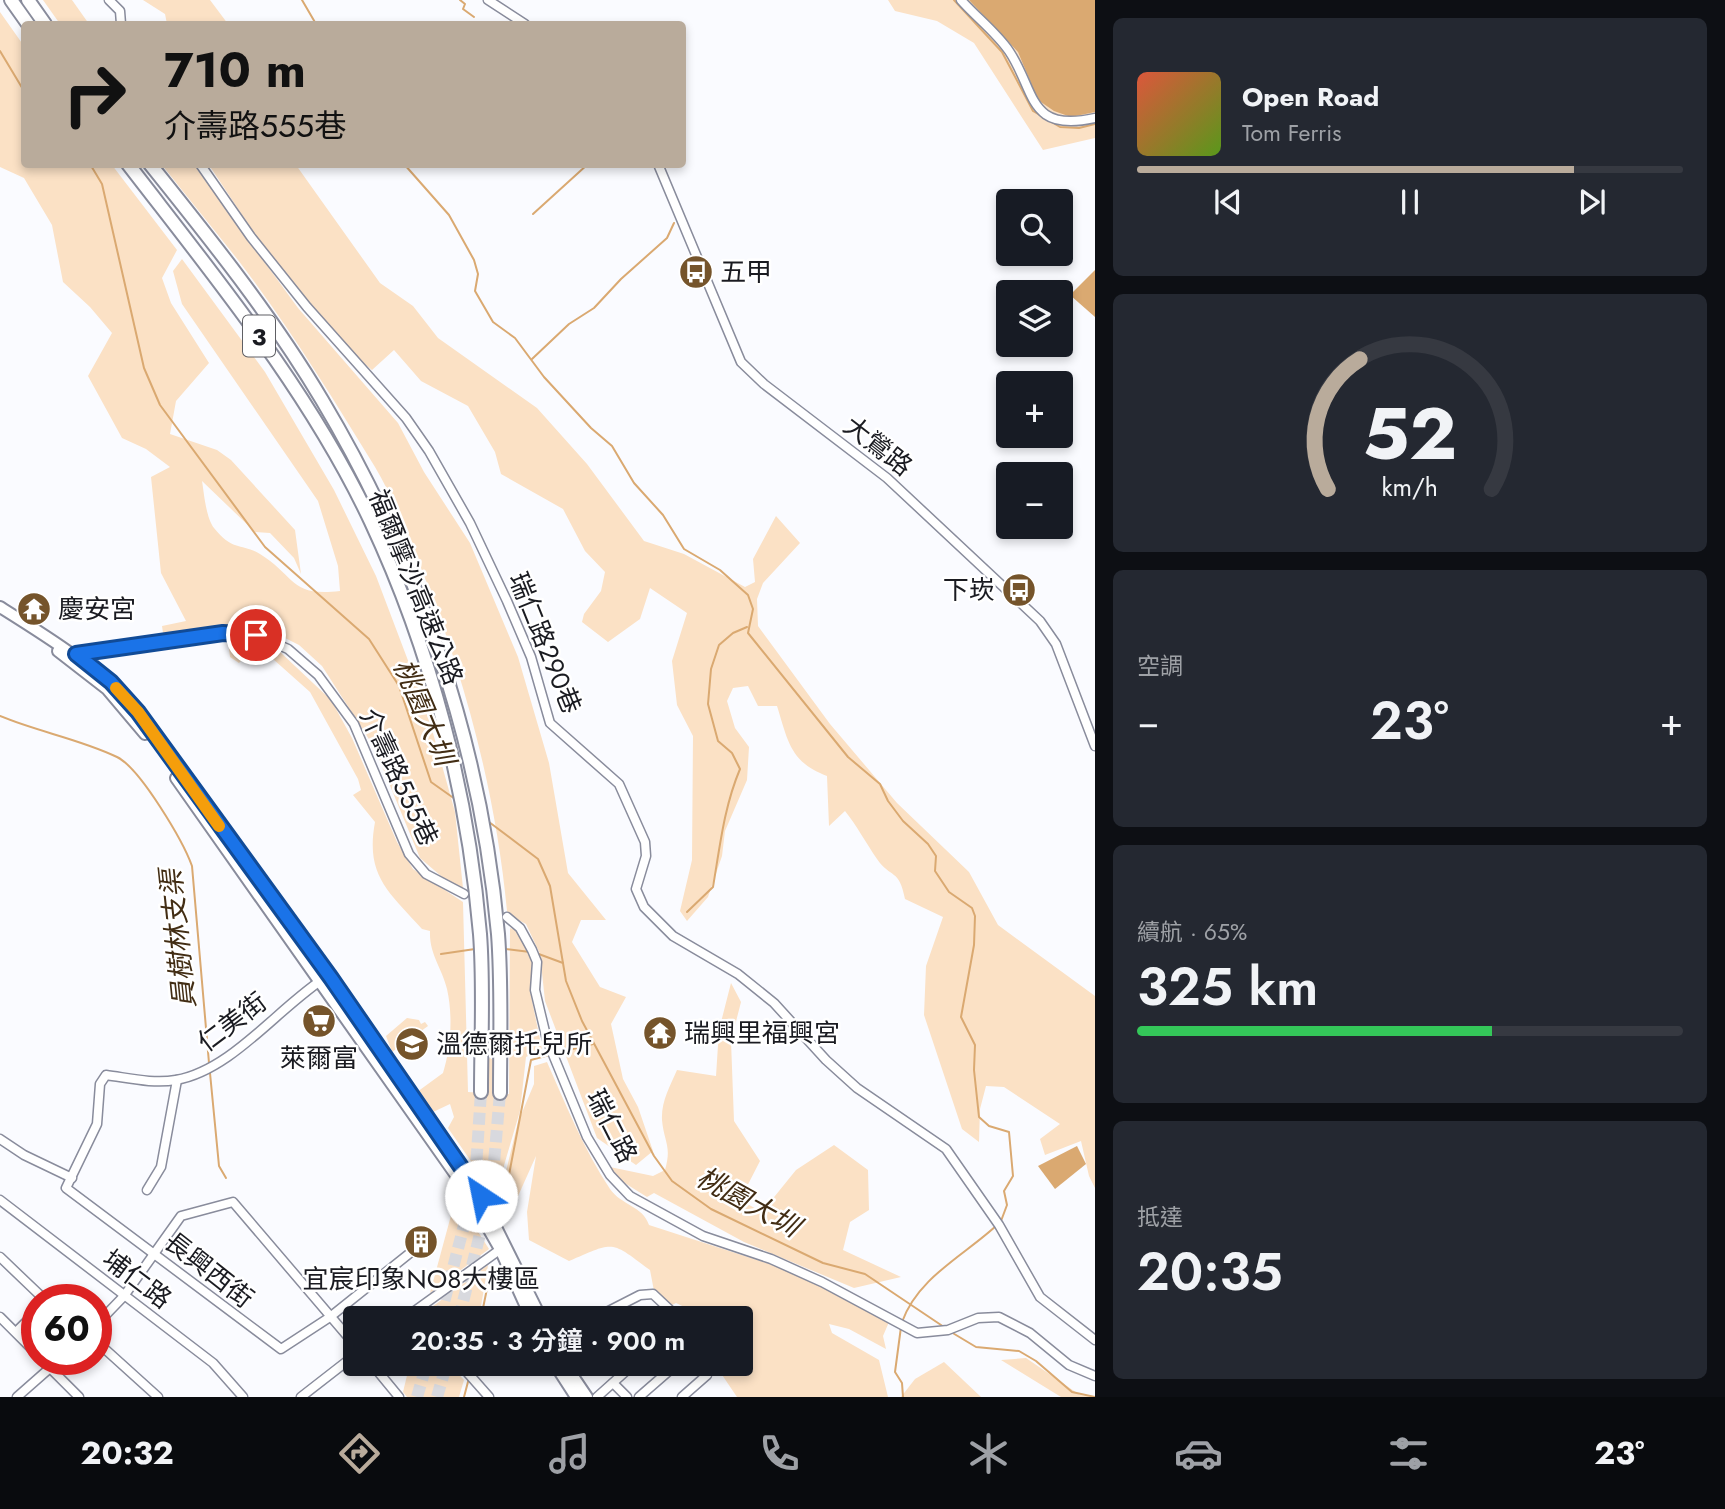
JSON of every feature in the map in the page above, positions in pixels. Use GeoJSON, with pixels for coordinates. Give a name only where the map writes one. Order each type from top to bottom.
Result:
{"type":"FeatureCollection","features":[{"type":"Feature","properties":{"kind":"highway"},"geometry":{"type":"LineString","coordinates":[[11,0],[26,21]]}},
{"type":"Feature","properties":{"kind":"highway"},"geometry":{"type":"LineString","coordinates":[[28,0],[43,21]]}},
{"type":"Feature","properties":{"kind":"highway","name":"福爾摩沙高速公路"},"geometry":{"type":"LineString","coordinates":[[131,168],[264,342],[371,522],[432,681],[456,776],[480,949],[481,1092]]}},
{"type":"Feature","properties":{"kind":"highway","name":"福爾摩沙高速公路"},"geometry":{"type":"LineString","coordinates":[[153,168],[224,257],[321,398],[379,505],[408,566],[448,677],[476,788],[498,949],[500,1093]]}},
{"type":"Feature","properties":{"kind":"highway"},"geometry":{"type":"LineString","coordinates":[[481,1049],[500,1050]]}},
{"type":"Feature","properties":{"kind":"main road"},"geometry":{"type":"LineString","coordinates":[[0,607],[111,682],[138,712],[329,975],[481,1196],[526,1306]]}},
{"type":"Feature","properties":{"kind":"main road"},"geometry":{"type":"LineString","coordinates":[[0,614],[71,655],[107,689],[142,730],[458,1177],[503,1247],[535,1306]]}},
{"type":"Feature","properties":{"kind":"main road"},"geometry":{"type":"LineString","coordinates":[[562,1376],[576,1397]]}},
{"type":"Feature","properties":{"kind":"main road"},"geometry":{"type":"LineString","coordinates":[[573,1376],[587,1397]]}},
{"type":"Feature","properties":{"kind":"street"},"geometry":{"type":"LineString","coordinates":[[109,0],[120,11],[121,21]]}},
{"type":"Feature","properties":{"kind":"street"},"geometry":{"type":"LineString","coordinates":[[488,0],[520,21]]}},
{"type":"Feature","properties":{"kind":"street"},"geometry":{"type":"LineString","coordinates":[[961,0],[1008,50],[1029,97],[1044,113],[1065,121],[1095,118]]}},
{"type":"Feature","properties":{"kind":"street","name":"瑞仁路290巷"},"geometry":{"type":"LineString","coordinates":[[203,168],[239,220],[307,307],[406,418],[429,451],[507,601],[531,657],[550,723],[620,784],[645,842],[646,856],[636,889],[644,907],[673,936],[738,974],[774,1003],[826,1060],[857,1088],[946,1149],[997,1222],[1040,1297],[1095,1340]]}},
{"type":"Feature","properties":{"kind":"street","name":"大鶯路"},"geometry":{"type":"LineString","coordinates":[[660,168],[741,362],[764,384],[887,478],[1032,614],[1056,644],[1095,746]]}},
{"type":"Feature","properties":{"kind":"street","name":"介壽路555巷"},"geometry":{"type":"LineString","coordinates":[[71,655],[223,633],[256,635],[288,649],[318,675],[354,724],[409,854],[426,874],[464,894]]}},
{"type":"Feature","properties":{"kind":"street","name":"瑞仁路"},"geometry":{"type":"LineString","coordinates":[[507,917],[520,928],[537,962],[535,990],[547,1040],[587,1137],[610,1175],[630,1196],[703,1236],[771,1259],[822,1282],[917,1333],[934,1332],[978,1318],[999,1317],[1030,1333],[1069,1365],[1095,1376]]}},
{"type":"Feature","properties":{"kind":"street","name":"仁美街"},"geometry":{"type":"LineString","coordinates":[[65,1188],[97,1124],[100,1084],[106,1075],[155,1082],[177,1080],[209,1068],[329,975]]}},
{"type":"Feature","properties":{"kind":"street"},"geometry":{"type":"LineString","coordinates":[[147,1190],[161,1167],[177,1080]]}},
{"type":"Feature","properties":{"kind":"street"},"geometry":{"type":"LineString","coordinates":[[0,1139],[24,1155],[72,1178]]}},
{"type":"Feature","properties":{"kind":"street","name":"長興西街"},"geometry":{"type":"LineString","coordinates":[[65,1188],[271,1345],[281,1349],[330,1317]]}},
{"type":"Feature","properties":{"kind":"street","name":"埔仁路"},"geometry":{"type":"LineString","coordinates":[[0,1200],[213,1363],[243,1397]]}},
{"type":"Feature","properties":{"kind":"street"},"geometry":{"type":"LineString","coordinates":[[112,1308],[124,1296],[181,1216],[233,1202],[343,1332]]}},
{"type":"Feature","properties":{"kind":"street"},"geometry":{"type":"LineString","coordinates":[[426,1306],[503,1247]]}},
{"type":"Feature","properties":{"kind":"street"},"geometry":{"type":"LineString","coordinates":[[330,1317],[410,1253]]}},
{"type":"Feature","properties":{"kind":"street"},"geometry":{"type":"LineString","coordinates":[[0,1257],[28,1284]]}},
{"type":"Feature","properties":{"kind":"street"},"geometry":{"type":"LineString","coordinates":[[618,1306],[640,1294],[653,1294],[666,1306]]}},
{"type":"Feature","properties":{"kind":"street"},"geometry":{"type":"LineString","coordinates":[[0,1317],[21,1337]]}},
{"type":"Feature","properties":{"kind":"street"},"geometry":{"type":"LineString","coordinates":[[16,1332],[21,1327]]}},
{"type":"Feature","properties":{"kind":"street"},"geometry":{"type":"LineString","coordinates":[[112,1355],[158,1397]]}},
{"type":"Feature","properties":{"kind":"street"},"geometry":{"type":"LineString","coordinates":[[301,1397],[343,1364]]}},
{"type":"Feature","properties":{"kind":"street"},"geometry":{"type":"LineString","coordinates":[[17,1397],[41,1375]]}},
{"type":"Feature","properties":{"kind":"street"},"geometry":{"type":"LineString","coordinates":[[58,1375],[79,1397]]}},
{"type":"Feature","properties":{"kind":"street"},"geometry":{"type":"LineString","coordinates":[[382,1376],[399,1397]]}},
{"type":"Feature","properties":{"kind":"street"},"geometry":{"type":"LineString","coordinates":[[470,1376],[489,1397]]}},
{"type":"Feature","properties":{"kind":"street"},"geometry":{"type":"LineString","coordinates":[[597,1397],[621,1376]]}},
{"type":"Feature","properties":{"kind":"street"},"geometry":{"type":"LineString","coordinates":[[639,1397],[663,1376]]}},
{"type":"Feature","properties":{"kind":"street"},"geometry":{"type":"LineString","coordinates":[[682,1397],[706,1376]]}},
{"type":"Feature","properties":{"kind":"street"},"geometry":{"type":"LineString","coordinates":[[613,1383],[627,1397]]}},
{"type":"Feature","properties":{"kind":"shaded area"},"geometry":{"type":"Polygon","coordinates":[[[43,0],[72,0],[87,21],[58,21],[43,0]]]}},
{"type":"Feature","properties":{"kind":"shaded area"},"geometry":{"type":"Polygon","coordinates":[[[143,0],[210,0],[226,21],[166,21],[165,14],[143,0]]]}},
{"type":"Feature","properties":{"kind":"shaded area"},"geometry":{"type":"Polygon","coordinates":[[[888,0],[1095,0],[1095,138],[1043,150],[974,43],[937,21],[895,11],[888,0]]]}},
{"type":"Feature","properties":{"kind":"shaded area"},"geometry":{"type":"Polygon","coordinates":[[[969,0],[1095,0],[1095,112],[1071,117],[1054,111],[1038,100],[1018,52],[969,0]]]}},
{"type":"Feature","properties":{"kind":"shaded area"},"geometry":{"type":"Polygon","coordinates":[[[0,12],[21,42],[21,168],[114,168],[177,250],[162,278],[171,303],[209,363],[176,401],[170,434],[217,450],[231,460],[295,530],[301,574],[294,558],[270,533],[255,532],[202,481],[211,524],[227,541],[260,554],[302,588],[323,592],[340,591],[338,566],[318,501],[182,304],[173,271],[182,259],[265,372],[334,490],[376,576],[426,708],[455,812],[463,888],[448,882],[420,858],[374,747],[322,666],[299,645],[263,627],[163,633],[162,626],[186,621],[161,573],[151,477],[170,467],[146,449],[122,438],[88,376],[112,333],[90,307],[63,282],[52,225],[24,178],[0,167],[0,12]]]}},
{"type":"Feature","properties":{"kind":"shaded area"},"geometry":{"type":"Polygon","coordinates":[[[164,168],[196,168],[298,308],[398,423],[424,472],[470,543],[518,657],[549,763],[568,873],[606,920],[581,920],[572,942],[600,987],[626,997],[611,1024],[623,1079],[638,1107],[653,1151],[636,1165],[597,1138],[545,1001],[540,954],[526,924],[509,915],[507,911],[487,780],[465,694],[437,609],[394,504],[382,479],[309,362],[238,260],[164,168]]]}},
{"type":"Feature","properties":{"kind":"shaded area"},"geometry":{"type":"Polygon","coordinates":[[[211,168],[298,168],[380,283],[413,306],[438,338],[537,408],[587,464],[644,541],[684,554],[745,587],[755,582],[753,559],[776,516],[800,543],[763,583],[757,599],[758,626],[830,724],[897,803],[969,872],[998,925],[1095,996],[1095,1188],[1089,1176],[1081,1141],[1045,1155],[1040,1139],[1060,1124],[1004,1087],[986,1086],[980,1109],[979,1142],[962,1129],[924,1015],[926,966],[943,917],[905,899],[900,882],[877,859],[845,811],[829,826],[827,776],[798,757],[788,740],[777,706],[758,706],[748,686],[733,688],[727,701],[735,728],[749,747],[747,780],[725,831],[722,856],[708,897],[687,921],[680,911],[692,860],[693,736],[677,705],[672,661],[687,613],[650,588],[640,619],[608,642],[582,622],[584,614],[601,591],[605,572],[585,551],[563,509],[501,474],[495,452],[468,406],[421,381],[394,350],[372,370],[355,356],[266,251],[211,168]]]}},
{"type":"Feature","properties":{"kind":"shaded area"},"geometry":{"type":"Polygon","coordinates":[[[1095,270],[1095,317],[1073,298],[1073,292],[1095,270]]]}},
{"type":"Feature","properties":{"kind":"shaded area"},"geometry":{"type":"Polygon","coordinates":[[[233,638],[266,643],[278,650],[331,700],[352,738],[397,842],[413,869],[463,902],[468,1092],[484,1093],[486,1061],[490,1058],[493,1060],[494,1094],[509,1094],[510,928],[518,931],[533,959],[530,991],[542,1049],[526,1057],[520,1111],[495,1196],[448,1128],[454,1117],[450,1104],[431,1113],[417,1092],[443,1073],[450,1031],[447,989],[434,954],[430,931],[422,929],[382,882],[373,856],[375,822],[353,795],[361,790],[358,779],[310,692],[273,659],[268,649],[254,647],[239,663],[230,657],[228,640],[233,638]]]}},
{"type":"Feature","properties":{"kind":"shaded area"},"geometry":{"type":"Polygon","coordinates":[[[731,983],[741,1002],[731,1041],[734,1121],[760,1161],[740,1200],[762,1212],[796,1170],[834,1145],[868,1170],[869,1210],[850,1222],[843,1250],[901,1277],[854,1288],[744,1242],[654,1193],[647,1197],[623,1182],[610,1167],[653,1176],[665,1170],[668,1149],[662,1113],[666,1094],[677,1070],[716,1076],[719,1030],[731,983]]]}},
{"type":"Feature","properties":{"kind":"shaded area"},"geometry":{"type":"Polygon","coordinates":[[[407,1018],[419,1020],[421,1024],[425,1022],[428,1026],[392,1052],[386,1036],[407,1018]]]}},
{"type":"Feature","properties":{"kind":"shaded area"},"geometry":{"type":"Polygon","coordinates":[[[547,1062],[576,1127],[610,1189],[642,1214],[649,1225],[791,1271],[889,1322],[883,1336],[886,1349],[849,1329],[829,1324],[832,1333],[879,1360],[888,1397],[737,1397],[723,1376],[753,1376],[753,1306],[682,1306],[676,1303],[670,1306],[654,1291],[650,1270],[619,1249],[604,1247],[569,1261],[529,1240],[527,1212],[536,1156],[510,1214],[498,1204],[518,1122],[534,1084],[534,1066],[547,1062]]]}},
{"type":"Feature","properties":{"kind":"shaded area"},"geometry":{"type":"Polygon","coordinates":[[[1077,1146],[1086,1164],[1055,1189],[1038,1166],[1077,1146]]]}},
{"type":"Feature","properties":{"kind":"shaded area"},"geometry":{"type":"Polygon","coordinates":[[[456,1197],[489,1249],[430,1293],[456,1197]]]}},
{"type":"Feature","properties":{"kind":"shaded area"},"geometry":{"type":"Polygon","coordinates":[[[488,1265],[481,1306],[433,1306],[488,1265]]]}},
{"type":"Feature","properties":{"kind":"shaded area"},"geometry":{"type":"Polygon","coordinates":[[[1026,1358],[1080,1395],[1095,1397],[1061,1397],[1001,1360],[1026,1358]]]}},
{"type":"Feature","properties":{"kind":"shaded area"},"geometry":{"type":"Polygon","coordinates":[[[944,1362],[981,1397],[901,1397],[915,1379],[944,1362]]]}},
{"type":"Feature","properties":{"kind":"shaded area"},"geometry":{"type":"Polygon","coordinates":[[[407,1376],[460,1376],[464,1380],[459,1397],[407,1397],[403,1392],[407,1376]]]}},
{"type":"Feature","properties":{"kind":"waterway"},"geometry":{"type":"LineString","coordinates":[[302,0],[314,21]]}},
{"type":"Feature","properties":{"kind":"waterway"},"geometry":{"type":"LineString","coordinates":[[460,0],[465,4],[463,9],[474,17]]}},
{"type":"Feature","properties":{"kind":"waterway"},"geometry":{"type":"LineString","coordinates":[[954,0],[1002,52],[1033,111],[1060,127],[1079,128],[1095,124]]}},
{"type":"Feature","properties":{"kind":"waterway","name":"桃園大圳"},"geometry":{"type":"LineString","coordinates":[[0,51],[21,86]]}},
{"type":"Feature","properties":{"kind":"waterway","name":"桃園大圳"},"geometry":{"type":"LineString","coordinates":[[92,168],[102,184],[144,368],[160,405],[265,547],[369,639],[399,686],[431,782],[455,799]]}},
{"type":"Feature","properties":{"kind":"waterway"},"geometry":{"type":"LineString","coordinates":[[408,168],[449,215],[474,260],[478,274],[475,291],[493,322],[515,338],[544,377],[591,428],[612,446],[634,483],[663,515],[684,549],[720,570],[748,595],[753,609],[748,633],[848,757],[880,784],[888,801],[903,821],[928,844],[936,856],[935,871],[949,892],[972,908],[975,916],[974,945],[961,1017],[975,1045],[974,1070],[979,1117],[989,1126],[1009,1132],[1013,1176],[1004,1191],[1007,1205],[1001,1221]]}},
{"type":"Feature","properties":{"kind":"waterway"},"geometry":{"type":"LineString","coordinates":[[533,214],[584,168]]}},
{"type":"Feature","properties":{"kind":"waterway"},"geometry":{"type":"LineString","coordinates":[[532,359],[569,324],[594,308],[621,279],[667,238],[674,223]]}},
{"type":"Feature","properties":{"kind":"waterway"},"geometry":{"type":"LineString","coordinates":[[687,912],[713,887],[726,812],[740,769],[732,753],[718,741],[708,704],[711,669],[719,645],[733,633],[747,627]]}},
{"type":"Feature","properties":{"kind":"waterway","name":"員樹林支渠"},"geometry":{"type":"LineString","coordinates":[[0,716],[117,757],[137,775],[170,823],[192,866],[209,1063]]}},
{"type":"Feature","properties":{"kind":"waterway","name":"桃園大圳"},"geometry":{"type":"LineString","coordinates":[[489,822],[538,859],[550,886],[566,981],[582,1021],[654,1156],[672,1181],[711,1209],[823,1263],[865,1274],[944,1327]]}},
{"type":"Feature","properties":{"kind":"waterway"},"geometry":{"type":"LineString","coordinates":[[441,954],[475,949]]}},
{"type":"Feature","properties":{"kind":"waterway"},"geometry":{"type":"LineString","coordinates":[[505,949],[530,952]]}},
{"type":"Feature","properties":{"kind":"waterway"},"geometry":{"type":"LineString","coordinates":[[536,953],[563,963]]}},
{"type":"Feature","properties":{"kind":"waterway"},"geometry":{"type":"LineString","coordinates":[[557,1053],[593,1044]]}},
{"type":"Feature","properties":{"kind":"waterway"},"geometry":{"type":"LineString","coordinates":[[503,1206],[531,1060],[549,1055]]}},
{"type":"Feature","properties":{"kind":"waterway","name":"員樹林支渠"},"geometry":{"type":"LineString","coordinates":[[210,1073],[219,1166],[226,1178]]}},
{"type":"Feature","properties":{"kind":"waterway"},"geometry":{"type":"LineString","coordinates":[[902,1322],[909,1306],[931,1279],[997,1225]]}},
{"type":"Feature","properties":{"kind":"waterway"},"geometry":{"type":"LineString","coordinates":[[483,1306],[491,1269]]}},
{"type":"Feature","properties":{"kind":"waterway"},"geometry":{"type":"LineString","coordinates":[[901,1327],[895,1372],[902,1383],[903,1397]]}},
{"type":"Feature","properties":{"kind":"waterway"},"geometry":{"type":"LineString","coordinates":[[951,1332],[976,1347],[1019,1351],[1036,1361],[1072,1392],[1095,1397]]}},
{"type":"Feature","properties":{"kind":"waterway"},"geometry":{"type":"LineString","coordinates":[[464,1397],[469,1378]]}},
{"type":"Feature","properties":{"kind":"tunnel"},"geometry":{"type":"LineString","coordinates":[[443,1306],[475,1183],[481,1092]]}},
{"type":"Feature","properties":{"kind":"tunnel"},"geometry":{"type":"LineString","coordinates":[[462,1306],[492,1186],[500,1093]]}},
{"type":"Feature","properties":{"kind":"tunnel"},"geometry":{"type":"LineString","coordinates":[[417,1397],[423,1376]]}},
{"type":"Feature","properties":{"kind":"tunnel"},"geometry":{"type":"LineString","coordinates":[[437,1397],[443,1376]]}},
{"type":"Feature","properties":{"kind":"slow traffic"},"geometry":{"type":"LineString","coordinates":[[116,688],[138,712],[219,826]]}},
{"type":"Feature","properties":{"kind":"place","name":"五甲"},"geometry":{"type":"Point","coordinates":[696,272]}},
{"type":"Feature","properties":{"kind":"place","name":"下崁"},"geometry":{"type":"Point","coordinates":[1019,590]}},
{"type":"Feature","properties":{"kind":"place","name":"慶安宮"},"geometry":{"type":"Point","coordinates":[34,609]}},
{"type":"Feature","properties":{"kind":"place","name":"萊爾富"},"geometry":{"type":"Point","coordinates":[319,1021]}},
{"type":"Feature","properties":{"kind":"place","name":"瑞興里福興宮"},"geometry":{"type":"Point","coordinates":[660,1033]}},
{"type":"Feature","properties":{"kind":"place","name":"溫德爾托兒所"},"geometry":{"type":"Point","coordinates":[412,1044]}},
{"type":"Feature","properties":{"kind":"place","name":"宜宸印象NO8大樓區"},"geometry":{"type":"Point","coordinates":[421,1242]}},
{"type":"Feature","properties":{"kind":"route"},"geometry":{"type":"LineString","coordinates":[[256,635],[223,633],[76,654],[111,682],[138,712],[331,978],[481,1196]]}}]}
